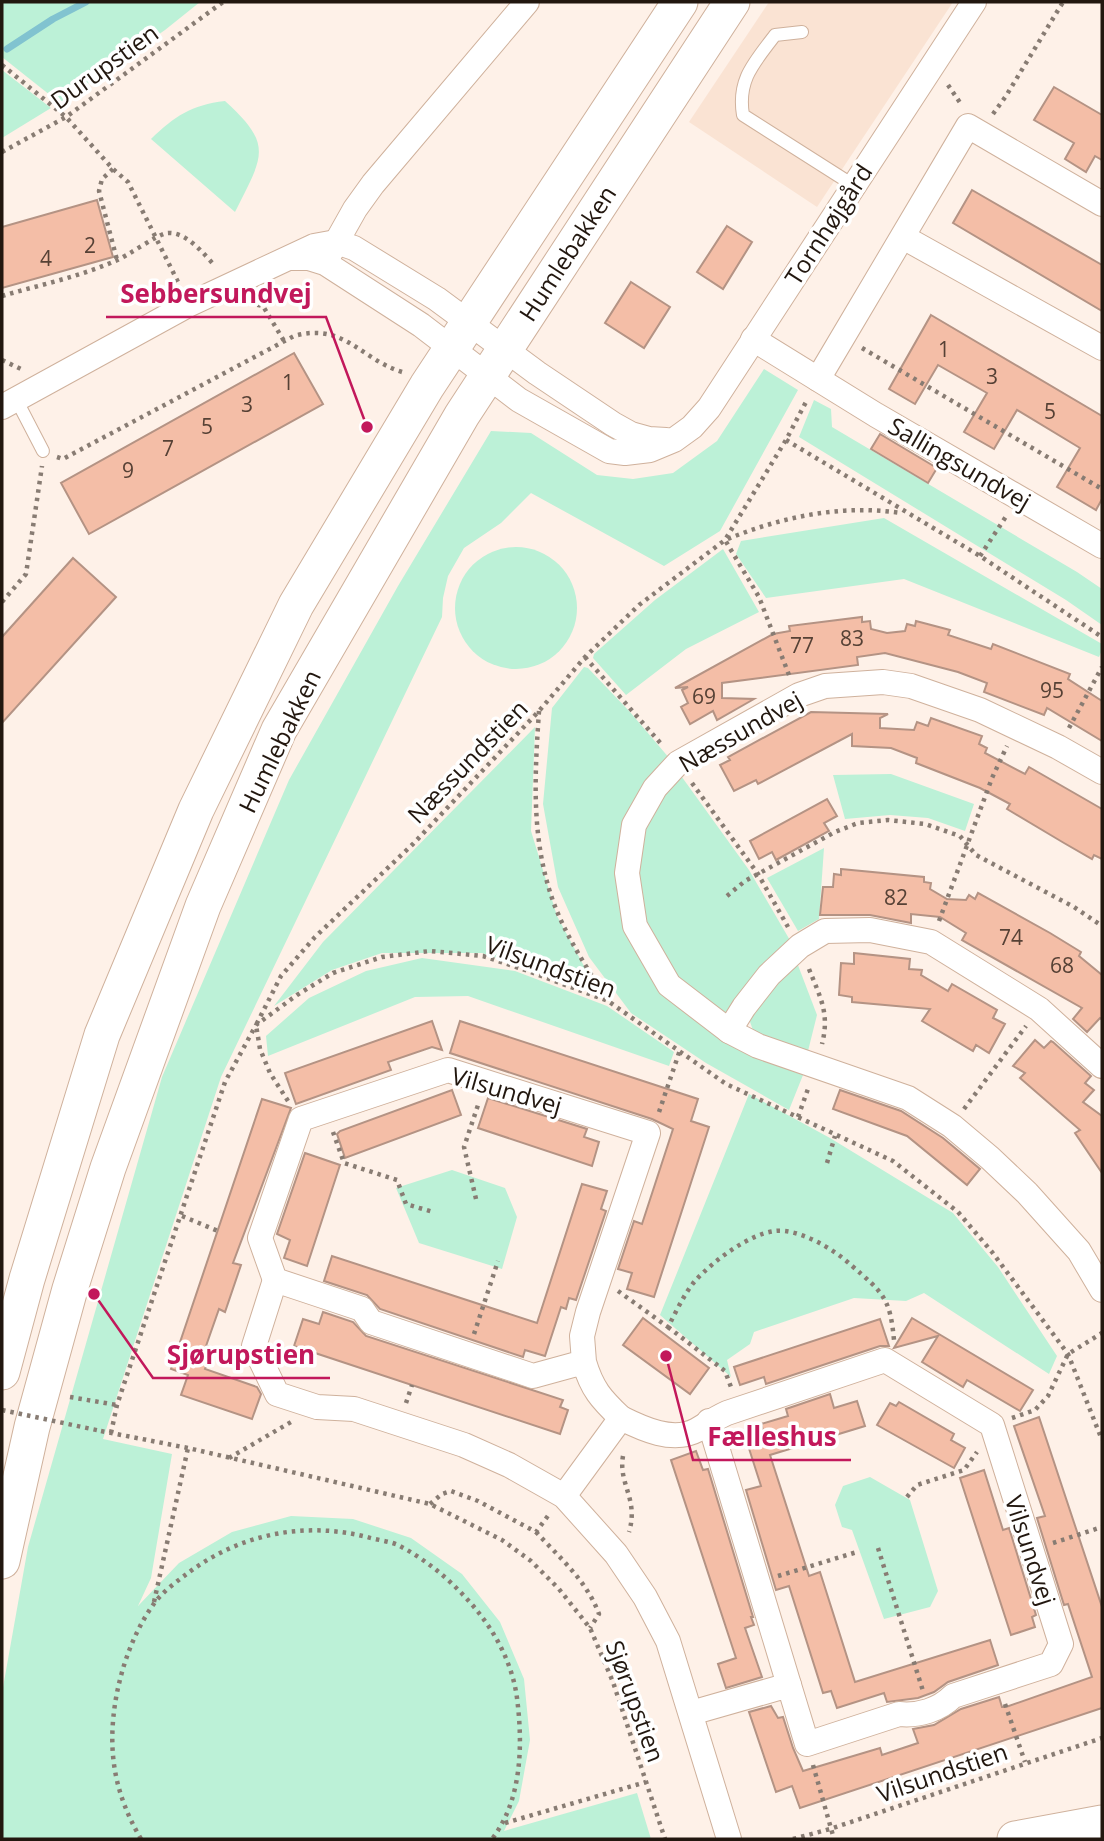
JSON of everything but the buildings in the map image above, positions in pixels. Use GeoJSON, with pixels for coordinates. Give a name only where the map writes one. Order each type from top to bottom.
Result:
{"type":"FeatureCollection","features":[{"type":"Feature","properties":{"kind":"street"},"geometry":{"type":"LineString","coordinates":[[9,403],[188,305],[292,258],[309,258],[331,253],[355,209],[373,184],[527,2]]}},
{"type":"Feature","properties":{"kind":"street","name":"Humlebakken"},"geometry":{"type":"LineString","coordinates":[[2,1372],[27,1279],[103,1035],[196,810],[296,605],[460,335],[680,2]]}},
{"type":"Feature","properties":{"kind":"street","name":"Tornhøjgård"},"geometry":{"type":"LineString","coordinates":[[496,362],[519,400],[609,450],[625,453],[650,450],[674,440],[692,427],[709,408],[974,2]]}},
{"type":"Feature","properties":{"kind":"street","name":"Humlebakken"},"geometry":{"type":"LineString","coordinates":[[2,1561],[32,1427],[108,1168],[203,906],[279,730],[400,518],[496,362],[712,32],[736,6]]}},
{"type":"Feature","properties":{"kind":"street"},"geometry":{"type":"LineString","coordinates":[[818,379],[968,126],[1102,204]]}},
{"type":"Feature","properties":{"kind":"street"},"geometry":{"type":"LineString","coordinates":[[903,237],[1102,348]]}},
{"type":"Feature","properties":{"kind":"street","name":"Tornhøjgård"},"geometry":{"type":"LineString","coordinates":[[331,253],[421,325],[460,335],[496,362],[631,434],[649,439],[674,440]]}},
{"type":"Feature","properties":{"kind":"street","name":"Sallingsundvej"},"geometry":{"type":"LineString","coordinates":[[753,339],[1102,547]]}},
{"type":"Feature","properties":{"kind":"street","name":"Næssundvej"},"geometry":{"type":"LineString","coordinates":[[1102,772],[1058,747],[980,710],[911,686],[883,682],[825,686],[799,695],[678,763],[655,788],[634,825],[627,873],[635,926],[669,985],[729,1031],[758,1046],[908,1098],[951,1126],[1027,1193],[1079,1251],[1102,1290]]}},
{"type":"Feature","properties":{"kind":"street"},"geometry":{"type":"LineString","coordinates":[[729,1031],[769,975],[800,946],[825,931],[870,930],[932,942],[1040,1009],[1102,1066]]}},
{"type":"Feature","properties":{"kind":"street","name":"Vilsundvej"},"geometry":{"type":"LineString","coordinates":[[301,1119],[448,1070],[648,1133],[582,1336],[584,1362],[590,1382],[600,1399],[630,1423]]}},
{"type":"Feature","properties":{"kind":"street"},"geometry":{"type":"LineString","coordinates":[[301,1119],[260,1238],[275,1280],[254,1346],[277,1394],[317,1407],[354,1409],[464,1445],[509,1465],[564,1496],[616,1554],[645,1597],[668,1642],[729,1839]]}},
{"type":"Feature","properties":{"kind":"street"},"geometry":{"type":"LineString","coordinates":[[275,1280],[362,1309],[371,1322],[533,1377],[584,1362]]}},
{"type":"Feature","properties":{"kind":"street"},"geometry":{"type":"LineString","coordinates":[[564,1496],[630,1423],[659,1434],[695,1431],[709,1421],[738,1410],[885,1360],[995,1435]]}},
{"type":"Feature","properties":{"kind":"street"},"geometry":{"type":"LineString","coordinates":[[709,1421],[807,1744]]}},
{"type":"Feature","properties":{"kind":"street","name":"Vilsundvej"},"geometry":{"type":"LineString","coordinates":[[807,1744],[899,1714],[912,1716],[942,1706],[953,1696],[1051,1664],[1061,1644],[995,1435]]}},
{"type":"Feature","properties":{"kind":"street"},"geometry":{"type":"LineString","coordinates":[[691,1713],[789,1685]]}},
{"type":"Feature","properties":{"kind":"street"},"geometry":{"type":"LineString","coordinates":[[1015,1839],[1102,1823]]}},
{"type":"Feature","properties":{"kind":"lane"},"geometry":{"type":"LineString","coordinates":[[802,32],[775,35],[749,71],[740,97],[743,115],[853,185]]}},
{"type":"Feature","properties":{"kind":"lane"},"geometry":{"type":"LineString","coordinates":[[9,403],[43,451]]}},
{"type":"Feature","properties":{"kind":"path","name":"Durupstien"},"geometry":{"type":"LineString","coordinates":[[2,152],[66,117],[223,2]]}},
{"type":"Feature","properties":{"kind":"path"},"geometry":{"type":"LineString","coordinates":[[929,69],[942,77],[968,115],[968,126],[986,123],[1006,96],[1063,2]]}},
{"type":"Feature","properties":{"kind":"path"},"geometry":{"type":"LineString","coordinates":[[2,65],[66,117],[128,182],[188,305]]}},
{"type":"Feature","properties":{"kind":"path"},"geometry":{"type":"LineString","coordinates":[[2,296],[117,260],[99,191],[103,179],[113,169]]}},
{"type":"Feature","properties":{"kind":"path"},"geometry":{"type":"LineString","coordinates":[[2,601],[26,574],[43,451],[63,459],[294,335],[313,330],[337,336],[403,372]]}},
{"type":"Feature","properties":{"kind":"path"},"geometry":{"type":"LineString","coordinates":[[844,337],[1102,489]]}},
{"type":"Feature","properties":{"kind":"path"},"geometry":{"type":"LineString","coordinates":[[786,440],[818,379]]}},
{"type":"Feature","properties":{"kind":"path","name":"Næssundstien"},"geometry":{"type":"LineString","coordinates":[[725,540],[786,440],[980,556],[1102,636]]}},
{"type":"Feature","properties":{"kind":"path","name":"Næssundstien"},"geometry":{"type":"LineString","coordinates":[[256,1025],[281,976],[315,936],[413,844],[540,711],[585,657],[639,605],[725,540],[760,525],[836,510],[905,513]]}},
{"type":"Feature","properties":{"kind":"path"},"geometry":{"type":"LineString","coordinates":[[980,556],[999,526]]}},
{"type":"Feature","properties":{"kind":"path"},"geometry":{"type":"LineString","coordinates":[[725,540],[759,597],[781,659]]}},
{"type":"Feature","properties":{"kind":"path"},"geometry":{"type":"LineString","coordinates":[[585,657],[678,763],[758,874],[800,946],[824,1007],[827,1025],[798,1117]]}},
{"type":"Feature","properties":{"kind":"path"},"geometry":{"type":"LineString","coordinates":[[1079,710],[1102,667]]}},
{"type":"Feature","properties":{"kind":"path"},"geometry":{"type":"LineString","coordinates":[[540,711],[534,786],[537,836],[550,892],[573,944],[608,1001]]}},
{"type":"Feature","properties":{"kind":"path"},"geometry":{"type":"LineString","coordinates":[[935,931],[1002,757]]}},
{"type":"Feature","properties":{"kind":"path"},"geometry":{"type":"LineString","coordinates":[[727,896],[758,874],[835,832],[858,823],[888,820],[925,824],[960,836],[976,855],[1074,907],[1102,926]]}},
{"type":"Feature","properties":{"kind":"path","name":"Vilsundstien"},"geometry":{"type":"LineString","coordinates":[[111,1433],[117,1405],[225,1082],[256,1025],[333,973],[382,957],[430,951],[483,956],[608,1001],[726,1084],[893,1161],[958,1212],[992,1252],[1068,1354],[1102,1440]]}},
{"type":"Feature","properties":{"kind":"path"},"geometry":{"type":"LineString","coordinates":[[256,1025],[260,1049],[270,1073],[301,1119]]}},
{"type":"Feature","properties":{"kind":"path"},"geometry":{"type":"LineString","coordinates":[[951,1126],[1022,1030]]}},
{"type":"Feature","properties":{"kind":"path"},"geometry":{"type":"LineString","coordinates":[[660,1110],[680,1050]]}},
{"type":"Feature","properties":{"kind":"path"},"geometry":{"type":"LineString","coordinates":[[476,1199],[464,1147],[486,1082]]}},
{"type":"Feature","properties":{"kind":"path"},"geometry":{"type":"LineString","coordinates":[[325,1111],[344,1163],[397,1180],[406,1204],[433,1212]]}},
{"type":"Feature","properties":{"kind":"path"},"geometry":{"type":"LineString","coordinates":[[827,1163],[835,1136]]}},
{"type":"Feature","properties":{"kind":"path"},"geometry":{"type":"LineString","coordinates":[[182,1216],[218,1231]]}},
{"type":"Feature","properties":{"kind":"path"},"geometry":{"type":"LineString","coordinates":[[668,1327],[695,1282],[729,1252],[753,1237],[777,1230],[809,1237],[844,1258],[873,1284],[891,1311],[894,1342],[885,1360]]}},
{"type":"Feature","properties":{"kind":"path"},"geometry":{"type":"LineString","coordinates":[[467,1354],[498,1261]]}},
{"type":"Feature","properties":{"kind":"path"},"geometry":{"type":"LineString","coordinates":[[600,1278],[725,1371],[738,1410]]}},
{"type":"Feature","properties":{"kind":"path"},"geometry":{"type":"LineString","coordinates":[[907,1496],[917,1485],[964,1471],[975,1453],[995,1435],[1035,1410],[1048,1396],[1068,1354],[1102,1333]]}},
{"type":"Feature","properties":{"kind":"path"},"geometry":{"type":"LineString","coordinates":[[69,1396],[117,1405]]}},
{"type":"Feature","properties":{"kind":"path"},"geometry":{"type":"LineString","coordinates":[[229,1459],[317,1407]]}},
{"type":"Feature","properties":{"kind":"path","name":"Sjørupstien"},"geometry":{"type":"LineString","coordinates":[[2,1410],[188,1448],[430,1504],[502,1540],[531,1561],[559,1589],[590,1628],[613,1682],[665,1839]]}},
{"type":"Feature","properties":{"kind":"path"},"geometry":{"type":"LineString","coordinates":[[616,1554],[628,1535],[632,1521],[633,1508],[622,1460],[630,1423]]}},
{"type":"Feature","properties":{"kind":"path"},"geometry":{"type":"LineString","coordinates":[[154,1603],[188,1448]]}},
{"type":"Feature","properties":{"kind":"path"},"geometry":{"type":"LineString","coordinates":[[430,1504],[442,1494],[451,1491],[478,1501],[536,1532],[573,1571],[593,1599],[599,1614],[590,1628]]}},
{"type":"Feature","properties":{"kind":"path"},"geometry":{"type":"LineString","coordinates":[[536,1532],[564,1496]]}},
{"type":"Feature","properties":{"kind":"path"},"geometry":{"type":"LineString","coordinates":[[1032,1549],[1102,1527]]}},
{"type":"Feature","properties":{"kind":"path"},"geometry":{"type":"LineString","coordinates":[[141,1839],[131,1822],[115,1778],[111,1727],[120,1674],[137,1632],[154,1603],[208,1558],[238,1544],[277,1532],[341,1530],[397,1545],[447,1577],[484,1617],[514,1675],[521,1724],[519,1776],[505,1823],[492,1839]]}},
{"type":"Feature","properties":{"kind":"path"},"geometry":{"type":"LineString","coordinates":[[878,1548],[929,1710]]}},
{"type":"Feature","properties":{"kind":"path"},"geometry":{"type":"LineString","coordinates":[[757,1583],[857,1552]]}},
{"type":"Feature","properties":{"kind":"path"},"geometry":{"type":"LineString","coordinates":[[997,1682],[1025,1762]]}},
{"type":"Feature","properties":{"kind":"path","name":"Vilsundstien"},"geometry":{"type":"LineString","coordinates":[[793,1839],[1102,1738]]}},
{"type":"Feature","properties":{"kind":"path"},"geometry":{"type":"LineString","coordinates":[[807,1744],[834,1839]]}},
{"type":"Feature","properties":{"kind":"path"},"geometry":{"type":"LineString","coordinates":[[505,1823],[646,1782]]}},
{"type":"Feature","properties":{"kind":"shaded area"},"geometry":{"type":"Polygon","coordinates":[[[769,2],[953,2],[817,207],[689,122],[769,2]]]}},
{"type":"Feature","properties":{"kind":"green space"},"geometry":{"type":"Polygon","coordinates":[[[2,2],[200,2],[165,30],[60,103],[2,57],[2,2]]]}},
{"type":"Feature","properties":{"kind":"green space"},"geometry":{"type":"Polygon","coordinates":[[[2,70],[51,108],[2,138],[2,70]]]}},
{"type":"Feature","properties":{"kind":"green space"},"geometry":{"type":"Polygon","coordinates":[[[225,101],[251,130],[259,153],[252,178],[235,212],[151,139],[184,113],[202,105],[225,101]]]}},
{"type":"Feature","properties":{"kind":"green space"},"geometry":{"type":"Polygon","coordinates":[[[764,369],[798,390],[720,531],[664,566],[531,493],[501,523],[464,548],[448,576],[442,617],[221,1077],[103,1439],[172,1454],[151,1578],[138,1606],[179,1563],[232,1532],[291,1516],[353,1519],[411,1538],[462,1574],[500,1622],[524,1679],[530,1740],[519,1801],[504,1831],[637,1793],[651,1839],[2,1839],[2,1693],[28,1547],[162,1077],[289,780],[398,586],[491,431],[531,433],[597,475],[633,479],[673,473],[717,441],[764,369]]]}},
{"type":"Feature","properties":{"kind":"green space"},"geometry":{"type":"Polygon","coordinates":[[[814,400],[831,409],[832,427],[1102,589],[1102,625],[1066,600],[799,437],[814,400]]]}},
{"type":"Feature","properties":{"kind":"green space"},"geometry":{"type":"Polygon","coordinates":[[[884,518],[1102,644],[1099,657],[904,579],[766,598],[736,554],[741,541],[884,518]]]}},
{"type":"Feature","properties":{"kind":"green space"},"geometry":{"type":"Polygon","coordinates":[[[516,547],[539,551],[559,565],[573,585],[577,608],[573,631],[559,651],[539,665],[516,669],[493,665],[473,651],[459,631],[455,608],[459,585],[473,565],[493,551],[516,547]]]}},
{"type":"Feature","properties":{"kind":"green space"},"geometry":{"type":"Polygon","coordinates":[[[723,549],[759,612],[686,649],[626,695],[593,658],[594,654],[655,600],[723,549]]]}},
{"type":"Feature","properties":{"kind":"green space"},"geometry":{"type":"Polygon","coordinates":[[[584,667],[630,712],[670,759],[617,880],[696,1020],[735,1048],[803,1075],[789,1110],[706,1063],[631,1013],[589,957],[558,887],[543,804],[552,708],[584,667]]]}},
{"type":"Feature","properties":{"kind":"green space"},"geometry":{"type":"Polygon","coordinates":[[[535,727],[531,831],[557,916],[599,994],[482,953],[382,953],[332,970],[274,1006],[323,942],[535,727]]]}},
{"type":"Feature","properties":{"kind":"green space"},"geometry":{"type":"Polygon","coordinates":[[[679,773],[749,870],[791,942],[724,1014],[672,979],[639,918],[634,876],[640,828],[679,773]]]}},
{"type":"Feature","properties":{"kind":"green space"},"geometry":{"type":"Polygon","coordinates":[[[891,774],[974,804],[965,831],[928,818],[890,815],[845,819],[833,775],[891,774]]]}},
{"type":"Feature","properties":{"kind":"green space"},"geometry":{"type":"Polygon","coordinates":[[[824,848],[819,919],[798,931],[767,878],[824,848]]]}},
{"type":"Feature","properties":{"kind":"green space"},"geometry":{"type":"Polygon","coordinates":[[[422,958],[515,971],[607,1006],[674,1052],[669,1066],[468,996],[415,997],[268,1056],[266,1036],[309,998],[366,971],[422,958]]]}},
{"type":"Feature","properties":{"kind":"green space"},"geometry":{"type":"Polygon","coordinates":[[[796,960],[817,1015],[807,1055],[755,1036],[749,1019],[796,960]]]}},
{"type":"Feature","properties":{"kind":"green space"},"geometry":{"type":"Polygon","coordinates":[[[749,1094],[830,1138],[953,1213],[998,1267],[1057,1356],[1049,1374],[924,1293],[906,1301],[854,1298],[754,1332],[750,1344],[727,1360],[731,1377],[660,1315],[749,1094]]]}},
{"type":"Feature","properties":{"kind":"green space"},"geometry":{"type":"Polygon","coordinates":[[[452,1170],[505,1188],[517,1217],[502,1269],[419,1243],[396,1188],[452,1170]]]}},
{"type":"Feature","properties":{"kind":"green space"},"geometry":{"type":"Polygon","coordinates":[[[870,1477],[910,1500],[938,1591],[930,1607],[884,1619],[852,1530],[842,1527],[835,1505],[843,1486],[870,1477]]]}},
{"type":"Feature","properties":{"kind":"waterway"},"geometry":{"type":"LineString","coordinates":[[7,49],[53,19],[86,2]]}},
{"type":"Feature","properties":{"kind":"place","name":"Sebbersundvej"},"geometry":{"type":"Point","coordinates":[367,427]}},
{"type":"Feature","properties":{"kind":"place","name":"Sjørupstien"},"geometry":{"type":"Point","coordinates":[94,1294]}},
{"type":"Feature","properties":{"kind":"place","name":"Fælleshus"},"geometry":{"type":"Point","coordinates":[666,1356]}}]}
